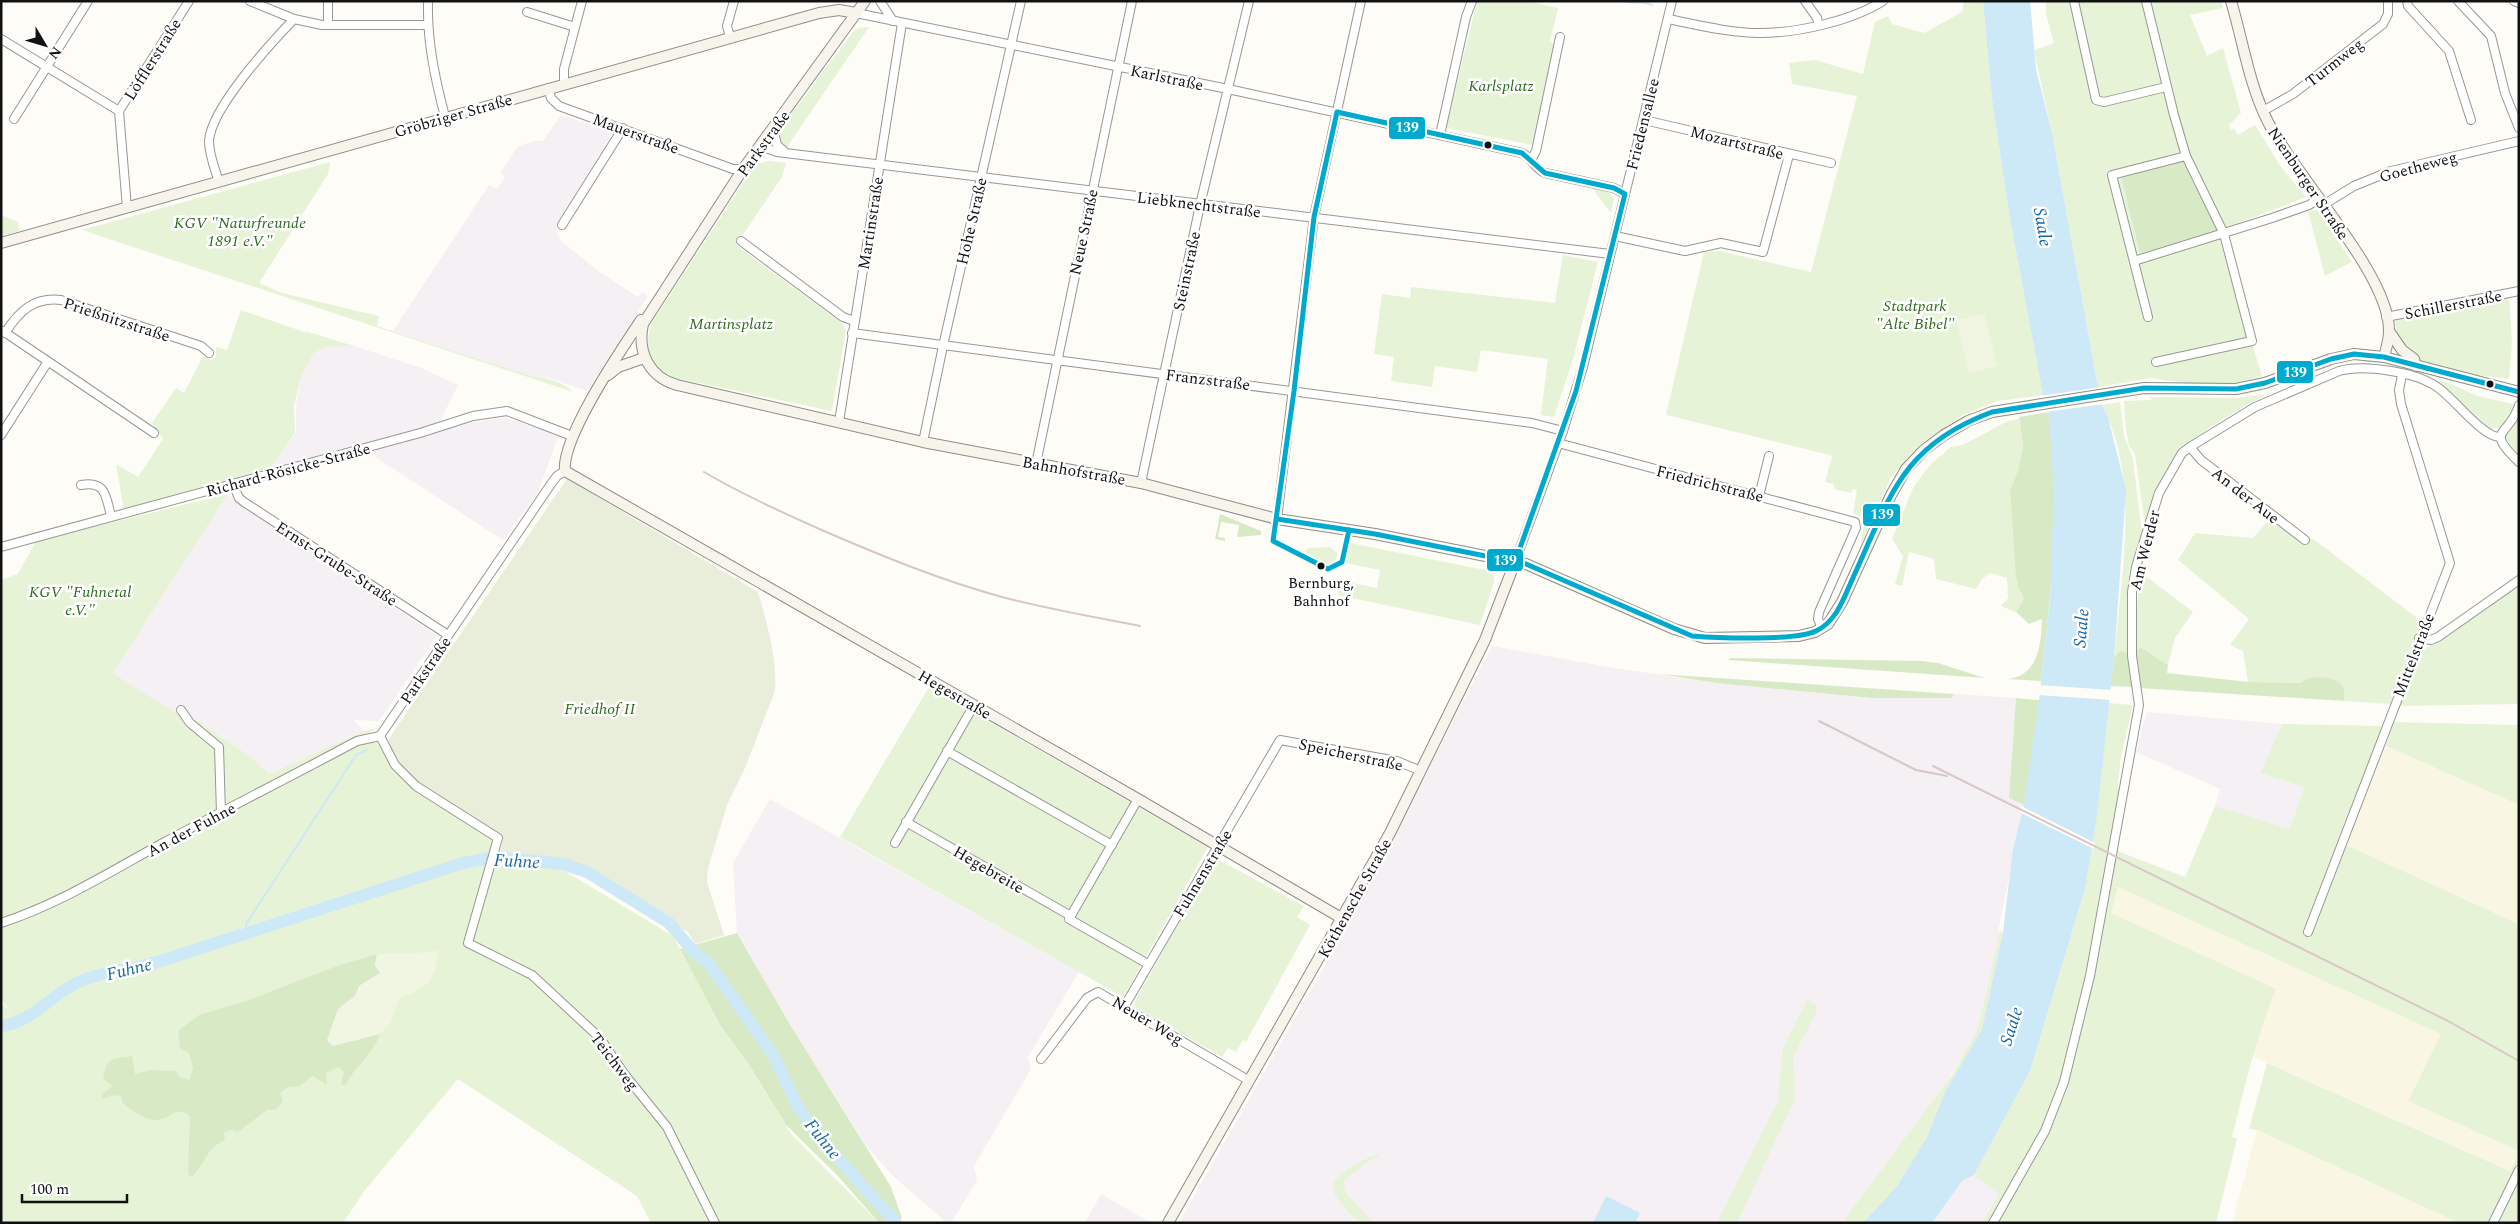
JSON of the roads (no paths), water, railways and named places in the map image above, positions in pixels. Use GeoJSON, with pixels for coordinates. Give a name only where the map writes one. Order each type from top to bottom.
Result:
{"type":"FeatureCollection","features":[{"type":"Feature","properties":{"kind":"main road","name":"Parkstraße"},"geometry":{"type":"LineString","coordinates":[[606,378],[618,367],[644,358],[641,343],[643,324],[736,181],[738,169],[760,146],[866,1]]}},
{"type":"Feature","properties":{"kind":"main road","name":"Nienburger Straße"},"geometry":{"type":"LineString","coordinates":[[2231,1],[2263,111],[2288,158],[2369,274],[2377,290],[2389,331],[2402,350],[2414,360],[2416,366]]}},
{"type":"Feature","properties":{"kind":"main road","name":"Gröbziger Straße"},"geometry":{"type":"LineString","coordinates":[[1,244],[730,37],[828,11],[839,10],[856,13]]}},
{"type":"Feature","properties":{"kind":"main road","name":"Parkstraße"},"geometry":{"type":"LineString","coordinates":[[566,471],[566,455],[572,436],[669,276],[674,277]]}},
{"type":"Feature","properties":{"kind":"main road","name":"Nienburger Straße"},"geometry":{"type":"LineString","coordinates":[[2384,358],[2389,331]]}},
{"type":"Feature","properties":{"kind":"main road"},"geometry":{"type":"LineString","coordinates":[[1822,628],[1837,612],[1891,495],[1914,460],[1933,442],[1963,423],[1992,412],[2153,388],[2218,391],[2236,389],[2265,383],[2340,356],[2363,354],[2519,392]]}},
{"type":"Feature","properties":{"kind":"main road","name":"Bahnhofstraße"},"geometry":{"type":"LineString","coordinates":[[644,358],[657,375],[673,384],[923,442],[1141,483],[1277,518],[1375,534],[1515,562],[1544,571],[1692,636],[1706,638],[1800,636],[1822,628]]}},
{"type":"Feature","properties":{"kind":"main road","name":"Hegestraße"},"geometry":{"type":"LineString","coordinates":[[566,471],[1217,844],[1343,919]]}},
{"type":"Feature","properties":{"kind":"main road","name":"Köthensche Straße"},"geometry":{"type":"LineString","coordinates":[[1168,1223],[1248,1080],[1343,919],[1390,833],[1485,640],[1515,562]]}},
{"type":"Feature","properties":{"kind":"street"},"geometry":{"type":"LineString","coordinates":[[14,119],[88,1]]}},
{"type":"Feature","properties":{"kind":"street","name":"Löfflerstraße"},"geometry":{"type":"LineString","coordinates":[[127,208],[120,141],[120,111],[189,1]]}},
{"type":"Feature","properties":{"kind":"street"},"geometry":{"type":"LineString","coordinates":[[250,1],[294,19],[328,25],[428,25]]}},
{"type":"Feature","properties":{"kind":"street"},"geometry":{"type":"LineString","coordinates":[[328,1],[328,25]]}},
{"type":"Feature","properties":{"kind":"street"},"geometry":{"type":"LineString","coordinates":[[428,1],[430,57],[445,117]]}},
{"type":"Feature","properties":{"kind":"street"},"geometry":{"type":"LineString","coordinates":[[564,84],[564,69],[582,1]]}},
{"type":"Feature","properties":{"kind":"street"},"geometry":{"type":"LineString","coordinates":[[730,37],[728,26],[734,1]]}},
{"type":"Feature","properties":{"kind":"street"},"geometry":{"type":"LineString","coordinates":[[880,1],[893,20]]}},
{"type":"Feature","properties":{"kind":"street","name":"Hohe Straße"},"geometry":{"type":"LineString","coordinates":[[923,442],[980,177],[1021,1]]}},
{"type":"Feature","properties":{"kind":"street","name":"Neue Straße"},"geometry":{"type":"LineString","coordinates":[[1036,464],[1132,1]]}},
{"type":"Feature","properties":{"kind":"street","name":"Steinstraße"},"geometry":{"type":"LineString","coordinates":[[1141,483],[1200,205],[1249,1]]}},
{"type":"Feature","properties":{"kind":"street"},"geometry":{"type":"LineString","coordinates":[[1277,518],[1314,217],[1361,1]]}},
{"type":"Feature","properties":{"kind":"street"},"geometry":{"type":"LineString","coordinates":[[1472,1],[1464,24],[1440,135],[1522,153],[1531,160],[1537,169],[1545,173],[1614,188],[1625,194]]}},
{"type":"Feature","properties":{"kind":"street","name":"Friedensallee"},"geometry":{"type":"LineString","coordinates":[[1515,562],[1563,430],[1583,367],[1672,1]]}},
{"type":"Feature","properties":{"kind":"street"},"geometry":{"type":"LineString","coordinates":[[1805,1],[1818,18],[1819,25]]}},
{"type":"Feature","properties":{"kind":"street"},"geometry":{"type":"LineString","coordinates":[[1668,19],[1752,33],[1778,32],[1819,25],[1854,16],[1883,1]]}},
{"type":"Feature","properties":{"kind":"street"},"geometry":{"type":"LineString","coordinates":[[2074,1],[2096,100],[2104,102],[2166,87]]}},
{"type":"Feature","properties":{"kind":"street"},"geometry":{"type":"LineString","coordinates":[[2146,1],[2166,87],[2186,156],[2224,234],[2252,341],[2156,362]]}},
{"type":"Feature","properties":{"kind":"street","name":"Turmweg"},"geometry":{"type":"LineString","coordinates":[[2263,111],[2293,94],[2383,24],[2388,14],[2388,1]]}},
{"type":"Feature","properties":{"kind":"street"},"geometry":{"type":"LineString","coordinates":[[2407,1],[2408,6],[2449,51],[2471,120]]}},
{"type":"Feature","properties":{"kind":"street"},"geometry":{"type":"LineString","coordinates":[[2458,1],[2491,36],[2505,93],[2519,128]]}},
{"type":"Feature","properties":{"kind":"street"},"geometry":{"type":"LineString","coordinates":[[2514,1],[2519,3]]}},
{"type":"Feature","properties":{"kind":"street"},"geometry":{"type":"LineString","coordinates":[[526,12],[575,27]]}},
{"type":"Feature","properties":{"kind":"street","name":"Karlstraße"},"geometry":{"type":"LineString","coordinates":[[856,13],[1228,89],[1440,135]]}},
{"type":"Feature","properties":{"kind":"street"},"geometry":{"type":"LineString","coordinates":[[218,182],[210,150],[210,133],[214,122],[229,97],[294,19]]}},
{"type":"Feature","properties":{"kind":"street","name":"Martinstraße"},"geometry":{"type":"LineString","coordinates":[[838,422],[902,23]]}},
{"type":"Feature","properties":{"kind":"street"},"geometry":{"type":"LineString","coordinates":[[1531,160],[1536,151],[1560,37]]}},
{"type":"Feature","properties":{"kind":"street"},"geometry":{"type":"LineString","coordinates":[[1,39],[120,111]]}},
{"type":"Feature","properties":{"kind":"street","name":"Mauerstraße"},"geometry":{"type":"LineString","coordinates":[[548,88],[551,98],[559,106],[738,169]]}},
{"type":"Feature","properties":{"kind":"street","name":"Mozartstraße"},"geometry":{"type":"LineString","coordinates":[[1644,120],[1789,155],[1831,163]]}},
{"type":"Feature","properties":{"kind":"street"},"geometry":{"type":"LineString","coordinates":[[562,225],[623,128]]}},
{"type":"Feature","properties":{"kind":"street"},"geometry":{"type":"LineString","coordinates":[[773,128],[777,145],[787,153]]}},
{"type":"Feature","properties":{"kind":"street","name":"Goetheweg"},"geometry":{"type":"LineString","coordinates":[[2134,261],[2320,202],[2391,171],[2519,141]]}},
{"type":"Feature","properties":{"kind":"street","name":"Liebknechtstraße"},"geometry":{"type":"LineString","coordinates":[[760,146],[768,151],[1610,254]]}},
{"type":"Feature","properties":{"kind":"street"},"geometry":{"type":"LineString","coordinates":[[1615,236],[1685,252],[1721,243],[1763,252],[1789,155]]}},
{"type":"Feature","properties":{"kind":"street"},"geometry":{"type":"LineString","coordinates":[[2148,317],[2112,175],[2186,156]]}},
{"type":"Feature","properties":{"kind":"street"},"geometry":{"type":"LineString","coordinates":[[741,241],[843,318],[854,321]]}},
{"type":"Feature","properties":{"kind":"street","name":"Schillerstraße"},"geometry":{"type":"LineString","coordinates":[[2386,317],[2519,291]]}},
{"type":"Feature","properties":{"kind":"street","name":"Prießnitzstraße"},"geometry":{"type":"LineString","coordinates":[[3,331],[28,306],[42,300],[55,299],[201,346],[209,353]]}},
{"type":"Feature","properties":{"kind":"street"},"geometry":{"type":"LineString","coordinates":[[3,331],[47,363],[154,433]]}},
{"type":"Feature","properties":{"kind":"street","name":"Franzstraße"},"geometry":{"type":"LineString","coordinates":[[852,333],[1294,390],[1532,423],[1563,430]]}},
{"type":"Feature","properties":{"kind":"street"},"geometry":{"type":"LineString","coordinates":[[1,435],[47,363]]}},
{"type":"Feature","properties":{"kind":"street","name":"Am Werder"},"geometry":{"type":"LineString","coordinates":[[1993,1223],[2045,1131],[2064,1082],[2101,922],[2139,705],[2132,656],[2132,592],[2136,566],[2160,493],[2182,453],[2255,407],[2339,371],[2370,369],[2432,383],[2489,434],[2500,437]]}},
{"type":"Feature","properties":{"kind":"street","name":"Mittelstraße"},"geometry":{"type":"LineString","coordinates":[[2308,932],[2419,638],[2450,563],[2401,404],[2399,390],[2402,375]]}},
{"type":"Feature","properties":{"kind":"street"},"geometry":{"type":"LineString","coordinates":[[2519,405],[2515,416],[2500,437],[2503,447],[2519,462]]}},
{"type":"Feature","properties":{"kind":"street","name":"Richard-Rösicke-Straße"},"geometry":{"type":"LineString","coordinates":[[1,547],[488,412],[512,412],[572,436]]}},
{"type":"Feature","properties":{"kind":"street","name":"Friedrichstraße"},"geometry":{"type":"LineString","coordinates":[[1558,443],[1852,520],[1856,528],[1819,612],[1818,619],[1822,628]]}},
{"type":"Feature","properties":{"kind":"street","name":"An der Aue"},"geometry":{"type":"LineString","coordinates":[[2190,447],[2201,460],[2305,540]]}},
{"type":"Feature","properties":{"kind":"street"},"geometry":{"type":"LineString","coordinates":[[1759,496],[1769,456]]}},
{"type":"Feature","properties":{"kind":"street","name":"Parkstraße"},"geometry":{"type":"LineString","coordinates":[[380,736],[551,484],[566,471]]}},
{"type":"Feature","properties":{"kind":"street","name":"Ernst-Grube-Straße"},"geometry":{"type":"LineString","coordinates":[[233,484],[239,498],[244,502],[448,635]]}},
{"type":"Feature","properties":{"kind":"street"},"geometry":{"type":"LineString","coordinates":[[81,485],[100,486],[105,492],[111,516]]}},
{"type":"Feature","properties":{"kind":"street"},"geometry":{"type":"LineString","coordinates":[[2419,638],[2431,640],[2438,637],[2519,580]]}},
{"type":"Feature","properties":{"kind":"street"},"geometry":{"type":"LineString","coordinates":[[895,843],[974,704]]}},
{"type":"Feature","properties":{"kind":"street"},"geometry":{"type":"LineString","coordinates":[[181,710],[190,722],[219,748],[221,813]]}},
{"type":"Feature","properties":{"kind":"street","name":"An der Fuhne"},"geometry":{"type":"LineString","coordinates":[[1,922],[44,908],[68,897],[221,813],[357,742],[380,736]]}},
{"type":"Feature","properties":{"kind":"street","name":"Teichweg"},"geometry":{"type":"LineString","coordinates":[[380,736],[395,765],[416,786],[498,838],[468,943],[532,975],[600,1038],[625,1075],[666,1127],[715,1223]]}},
{"type":"Feature","properties":{"kind":"street","name":"Speicherstraße"},"geometry":{"type":"LineString","coordinates":[[1280,740],[1397,761],[1421,770]]}},
{"type":"Feature","properties":{"kind":"street","name":"Fuhnenstraße"},"geometry":{"type":"LineString","coordinates":[[1124,1007],[1217,844],[1223,838],[1280,740]]}},
{"type":"Feature","properties":{"kind":"street"},"geometry":{"type":"LineString","coordinates":[[947,751],[1112,845]]}},
{"type":"Feature","properties":{"kind":"street"},"geometry":{"type":"LineString","coordinates":[[1071,916],[1138,799]]}},
{"type":"Feature","properties":{"kind":"street","name":"Hegebreite"},"geometry":{"type":"LineString","coordinates":[[906,822],[1071,916],[1069,919],[1148,964]]}},
{"type":"Feature","properties":{"kind":"street","name":"Neuer Weg"},"geometry":{"type":"LineString","coordinates":[[1041,1059],[1062,1029],[1094,993],[1103,994],[1248,1080]]}},
{"type":"Feature","properties":{"kind":"street"},"geometry":{"type":"LineString","coordinates":[[2493,1223],[2519,1170]]}},
{"type":"Feature","properties":{"kind":"water","name":"Saale"},"geometry":{"type":"Polygon","coordinates":[[[1983,1],[2030,1],[2036,69],[2052,133],[2098,387],[2102,405],[2108,417],[2126,490],[2114,658],[2097,815],[2085,889],[2030,1071],[1974,1175],[1962,1181],[1932,1223],[1863,1223],[1897,1186],[1927,1137],[1945,1092],[1982,1029],[2003,932],[2013,849],[2024,805],[2039,700],[2050,600],[2054,494],[2049,412],[2043,395],[2010,219],[1992,100],[1983,1]]]}},
{"type":"Feature","properties":{"kind":"water"},"geometry":{"type":"Polygon","coordinates":[[[1606,1196],[1640,1213],[1635,1223],[1593,1223],[1606,1196]]]}},
{"type":"Feature","properties":{"kind":"waterway"},"geometry":{"type":"LineString","coordinates":[[1625,1],[1652,5]]}},
{"type":"Feature","properties":{"kind":"waterway"},"geometry":{"type":"LineString","coordinates":[[246,932],[246,924],[356,755],[367,750]]}},
{"type":"Feature","properties":{"kind":"waterway","name":"Fuhne"},"geometry":{"type":"LineString","coordinates":[[1,1026],[13,1024],[23,1019],[62,991],[83,980],[164,960],[463,863],[495,857],[563,864],[587,872],[669,923],[693,951],[710,965],[773,1055],[799,1108],[818,1136],[896,1223]]}},
{"type":"Feature","properties":{"kind":"railway"},"geometry":{"type":"LineString","coordinates":[[704,472],[748,496],[793,517],[934,575],[1019,601],[1140,626]]}},
{"type":"Feature","properties":{"kind":"railway"},"geometry":{"type":"LineString","coordinates":[[1819,721],[1916,770],[1947,776]]}},
{"type":"Feature","properties":{"kind":"railway"},"geometry":{"type":"LineString","coordinates":[[1933,766],[2448,1021],[2519,1061]]}},
{"type":"Feature","properties":{"kind":"place","name":"Bernburg, Bahnhof"},"geometry":{"type":"Point","coordinates":[1321,566]}},
{"type":"Feature","properties":{"kind":"park label","name":"Karlsplatz"},"geometry":{"type":"Point","coordinates":[1501,85]}},
{"type":"Feature","properties":{"kind":"park label","name":"KGV \"Naturfreunde 1891 e.V.\""},"geometry":{"type":"Point","coordinates":[240,231]}},
{"type":"Feature","properties":{"kind":"park label","name":"Stadtpark \"Alte Bibel\""},"geometry":{"type":"Point","coordinates":[1915,314]}},
{"type":"Feature","properties":{"kind":"park label","name":"Martinsplatz"},"geometry":{"type":"Point","coordinates":[731,323]}},
{"type":"Feature","properties":{"kind":"park label","name":"KGV \"Fuhnetal e.V.\""},"geometry":{"type":"Point","coordinates":[80,600]}},
{"type":"Feature","properties":{"kind":"park label","name":"Friedhof II"},"geometry":{"type":"Point","coordinates":[600,708]}}]}
